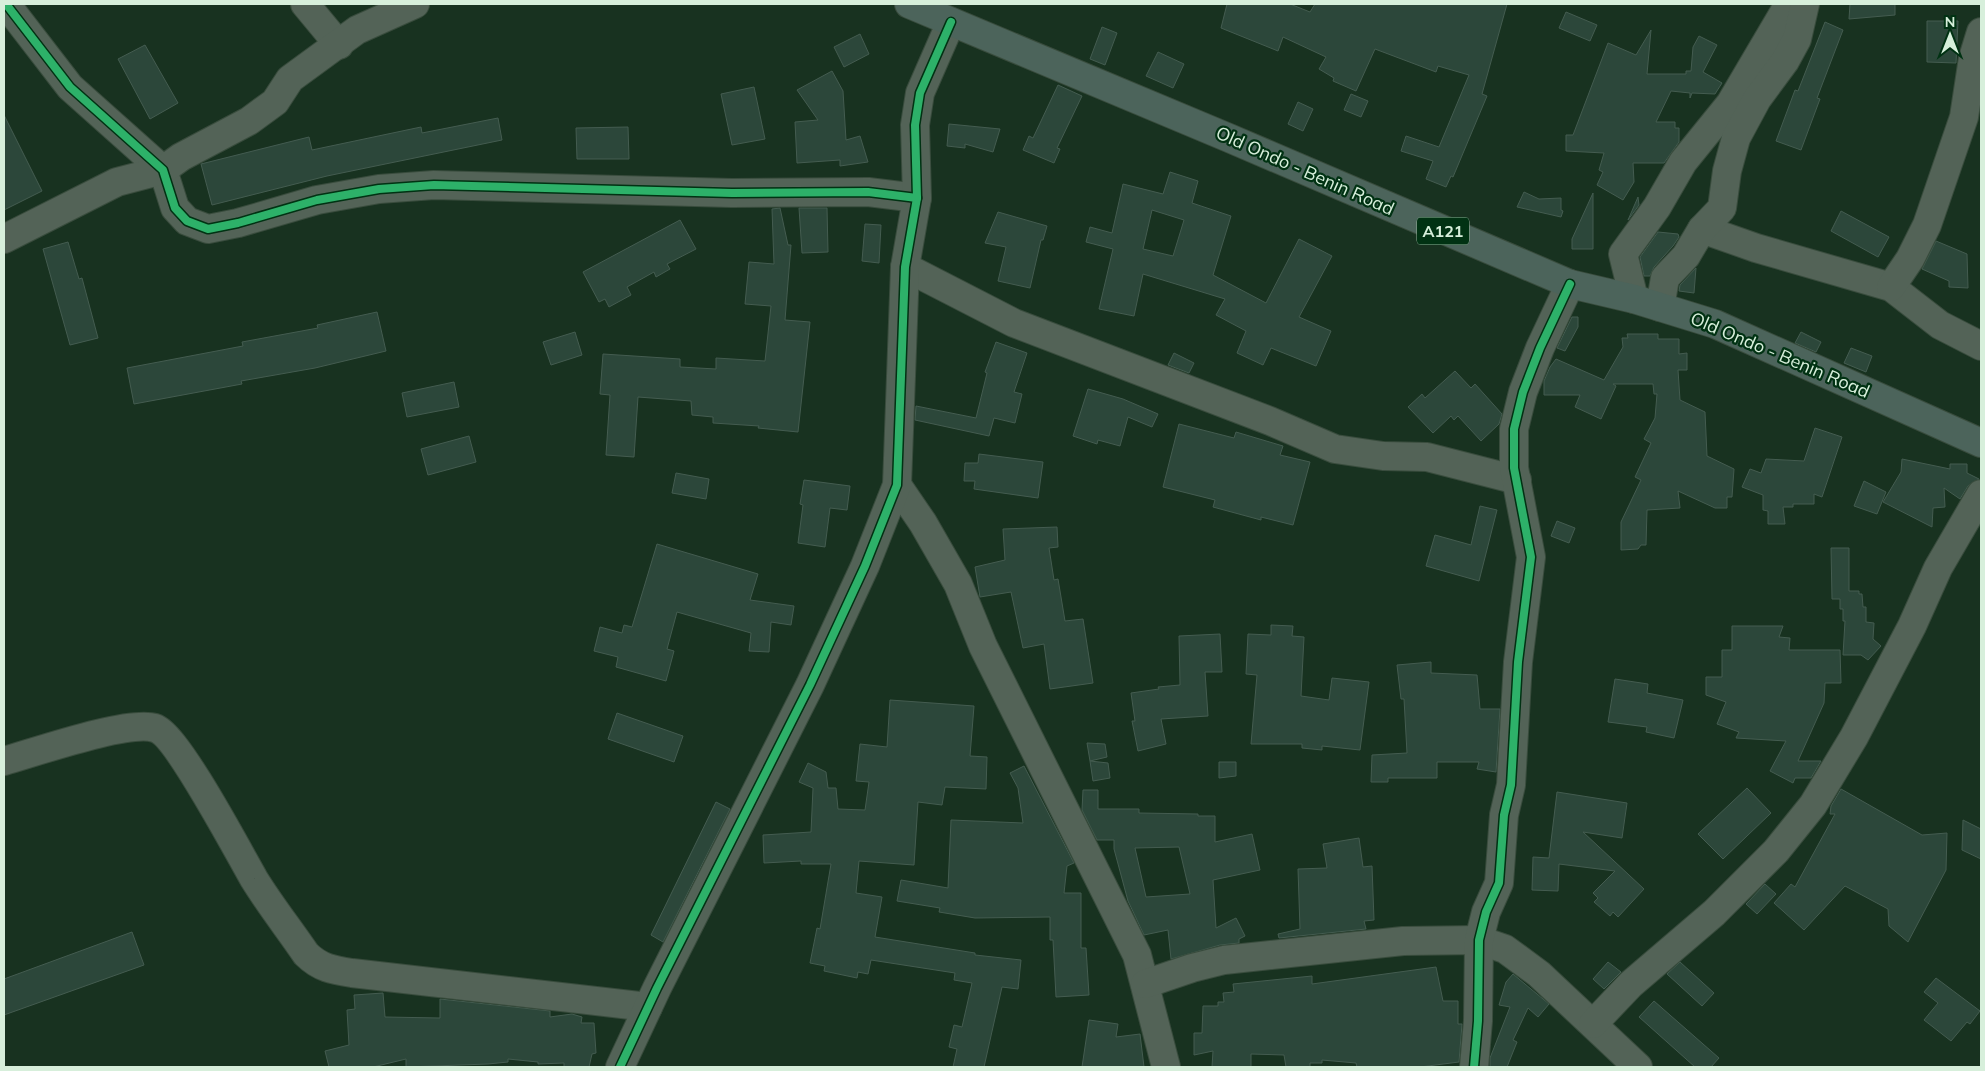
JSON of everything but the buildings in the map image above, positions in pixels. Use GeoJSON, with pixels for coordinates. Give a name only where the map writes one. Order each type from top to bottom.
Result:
{"type":"FeatureCollection","features":[{"type":"Feature","properties":{"kind":"main road","name":"Old Ondo - Benin Road"},"geometry":{"type":"LineString","coordinates":[[910,4],[1570,284],[1634,298],[1715,324],[1981,443]]}},
{"type":"Feature","properties":{"kind":"street"},"geometry":{"type":"LineString","coordinates":[[6,4],[70,87],[163,170],[174,208],[187,221],[208,229],[238,223],[317,200],[379,189],[434,186],[732,193],[868,192],[917,198]]}},
{"type":"Feature","properties":{"kind":"street"},"geometry":{"type":"LineString","coordinates":[[305,4],[339,45]]}},
{"type":"Feature","properties":{"kind":"street"},"geometry":{"type":"LineString","coordinates":[[4,239],[117,182],[163,170],[181,157],[249,122],[275,102],[290,79],[357,30],[415,4]]}},
{"type":"Feature","properties":{"kind":"street"},"geometry":{"type":"LineString","coordinates":[[1634,298],[1622,254],[1657,207],[1683,162],[1730,104],[1789,4]]}},
{"type":"Feature","properties":{"kind":"street"},"geometry":{"type":"LineString","coordinates":[[1660,307],[1665,278],[1686,256],[1702,229],[1722,208],[1726,171],[1736,138],[1757,99],[1785,61],[1797,39],[1805,4]]}},
{"type":"Feature","properties":{"kind":"street"},"geometry":{"type":"LineString","coordinates":[[620,1067],[648,1007],[810,685],[865,566],[897,485],[905,267],[917,198],[915,125],[920,93],[951,22]]}},
{"type":"Feature","properties":{"kind":"street"},"geometry":{"type":"LineString","coordinates":[[1891,287],[1910,260],[1927,225],[1964,117],[1973,58],[1981,32]]}},
{"type":"Feature","properties":{"kind":"street"},"geometry":{"type":"LineString","coordinates":[[1702,229],[1756,248],[1891,287],[1940,325],[1981,346]]}},
{"type":"Feature","properties":{"kind":"street"},"geometry":{"type":"LineString","coordinates":[[905,267],[1014,323],[1270,421],[1335,449],[1383,456],[1428,458],[1517,480]]}},
{"type":"Feature","properties":{"kind":"street"},"geometry":{"type":"LineString","coordinates":[[1474,1067],[1478,1021],[1479,940],[1486,912],[1498,883],[1502,832],[1511,785],[1518,662],[1532,557],[1514,468],[1514,429],[1523,392],[1540,348],[1570,284]]}},
{"type":"Feature","properties":{"kind":"street"},"geometry":{"type":"LineString","coordinates":[[897,485],[923,523],[958,584],[984,646],[1137,955],[1166,1067]]}},
{"type":"Feature","properties":{"kind":"street"},"geometry":{"type":"LineString","coordinates":[[1593,1024],[1631,984],[1714,913],[1776,851],[1813,805],[1854,737],[1912,626],[1938,568],[1981,494]]}},
{"type":"Feature","properties":{"kind":"street"},"geometry":{"type":"LineString","coordinates":[[4,761],[120,728],[156,728],[165,736],[184,760],[256,881],[306,954],[315,964],[323,968],[361,974],[648,1007]]}},
{"type":"Feature","properties":{"kind":"street"},"geometry":{"type":"LineString","coordinates":[[1145,984],[1192,968],[1224,960],[1403,941],[1479,940],[1505,948],[1539,974],[1638,1067]]}},
{"type":"Feature","properties":{"kind":"cycle path"},"geometry":{"type":"LineString","coordinates":[[6,4],[70,87],[163,170],[175,208],[187,221],[208,229],[238,223],[317,200],[379,189],[434,185],[732,193],[868,192],[917,198]]}},
{"type":"Feature","properties":{"kind":"cycle path"},"geometry":{"type":"LineString","coordinates":[[620,1067],[657,988],[810,685],[865,566],[897,485],[905,267],[917,198],[915,125],[920,93],[951,22]]}},
{"type":"Feature","properties":{"kind":"cycle path"},"geometry":{"type":"LineString","coordinates":[[1474,1067],[1478,1021],[1479,940],[1486,912],[1499,883],[1504,815],[1511,785],[1518,662],[1531,557],[1514,468],[1514,429],[1523,392],[1540,348],[1570,284]]}}]}
